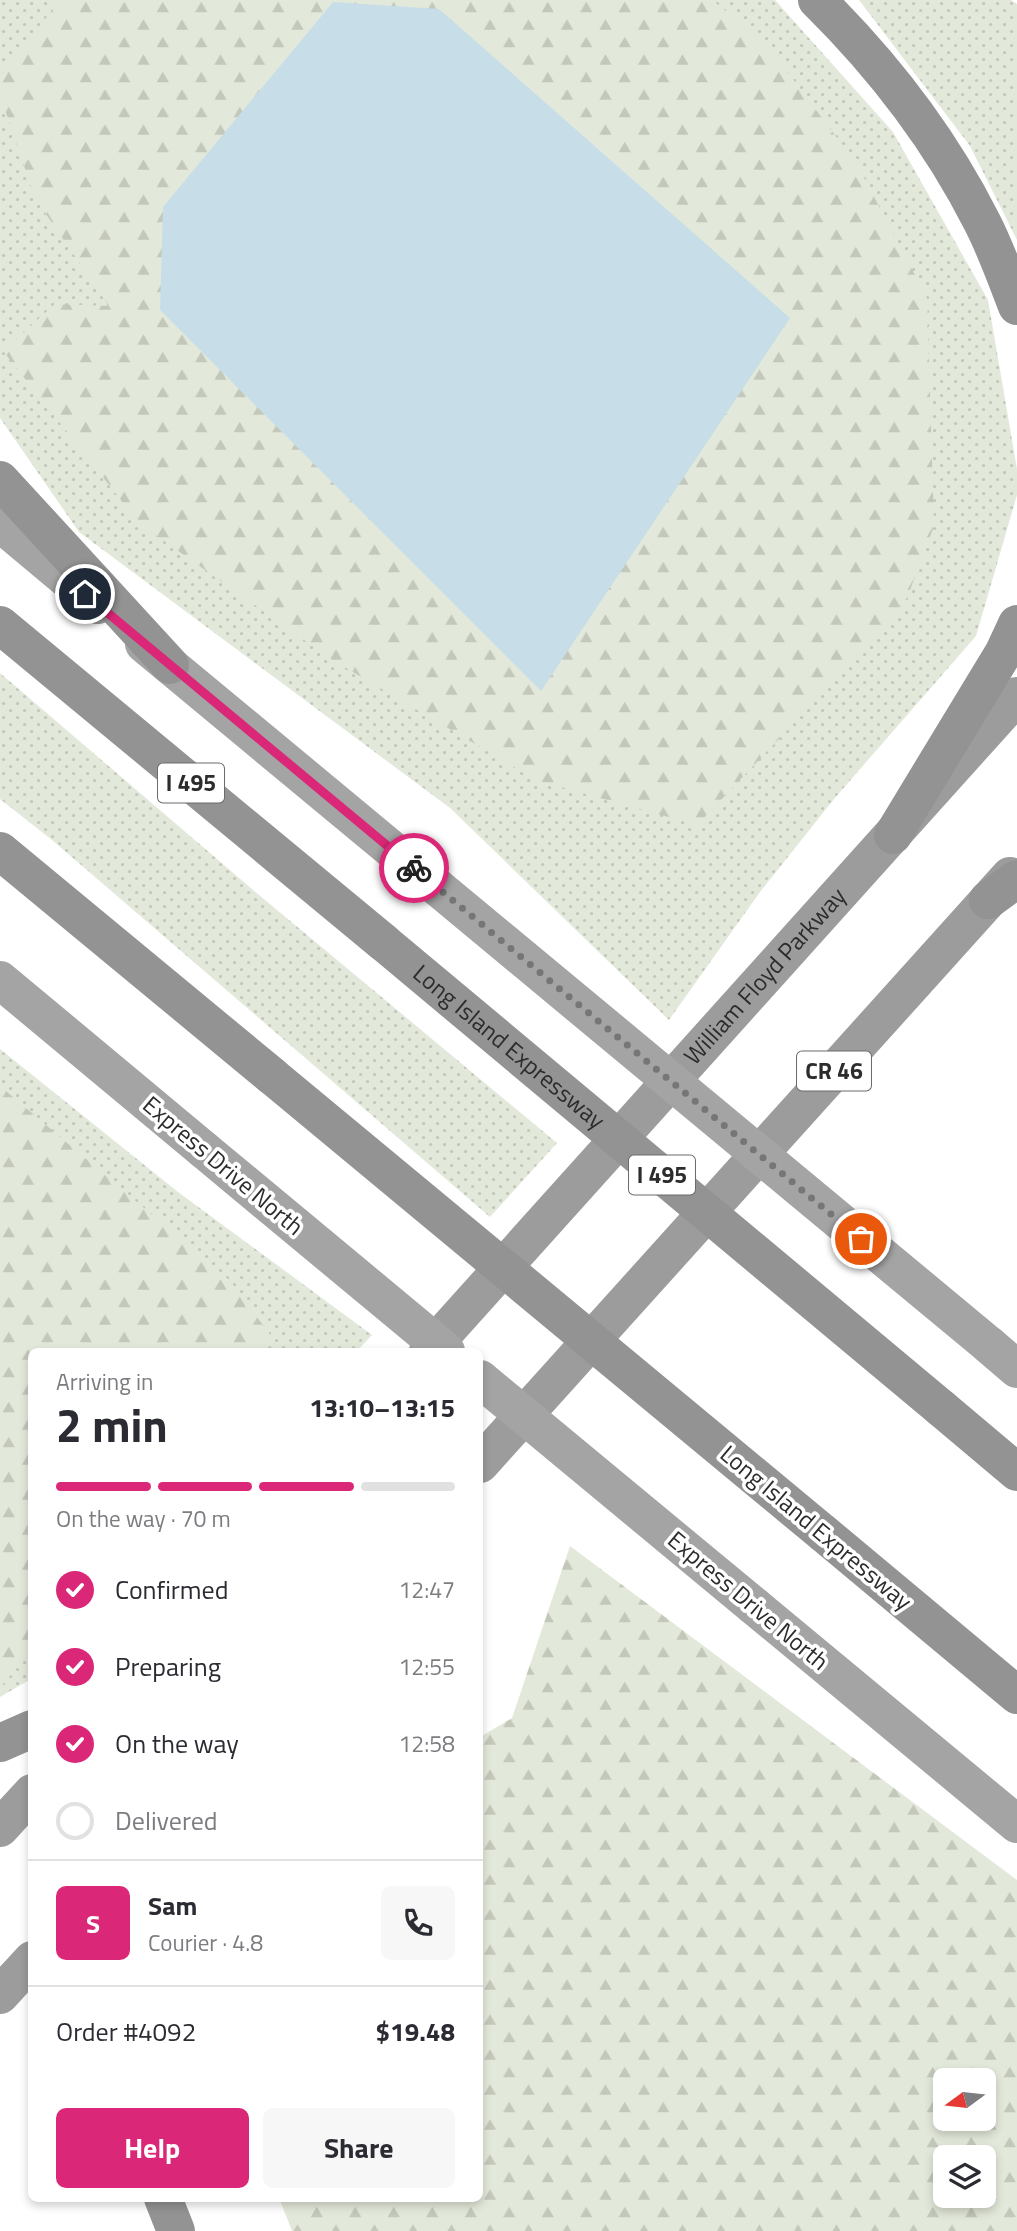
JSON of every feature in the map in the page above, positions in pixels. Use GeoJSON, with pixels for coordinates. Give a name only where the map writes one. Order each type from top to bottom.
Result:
{"type":"FeatureCollection","features":[{"type":"Feature","properties":{"kind":"highway"},"geometry":{"type":"LineString","coordinates":[[817,0],[886,75],[924,124],[983,223],[1017,306]]}},
{"type":"Feature","properties":{"kind":"highway"},"geometry":{"type":"LineString","coordinates":[[0,481],[170,665]]}},
{"type":"Feature","properties":{"kind":"highway"},"geometry":{"type":"LineString","coordinates":[[893,835],[1004,652],[1017,624]]}},
{"type":"Feature","properties":{"kind":"highway","name":"Long Island Expressway"},"geometry":{"type":"LineString","coordinates":[[0,625],[1017,1472]]}},
{"type":"Feature","properties":{"kind":"highway","name":"William Floyd Parkway"},"geometry":{"type":"LineString","coordinates":[[431,1348],[1017,696]]}},
{"type":"Feature","properties":{"kind":"highway","name":"Long Island Expressway"},"geometry":{"type":"LineString","coordinates":[[0,851],[1017,1695]]}},
{"type":"Feature","properties":{"kind":"highway","name":"CR 46"},"geometry":{"type":"LineString","coordinates":[[483,1461],[1002,889],[1017,868]]}},
{"type":"Feature","properties":{"kind":"highway"},"geometry":{"type":"LineString","coordinates":[[0,1744],[28,1731]]}},
{"type":"Feature","properties":{"kind":"highway"},"geometry":{"type":"LineString","coordinates":[[0,1828],[28,1797]]}},
{"type":"Feature","properties":{"kind":"highway"},"geometry":{"type":"LineString","coordinates":[[0,1995],[28,1964]]}},
{"type":"Feature","properties":{"kind":"highway"},"geometry":{"type":"LineString","coordinates":[[165,2202],[176,2231]]}},
{"type":"Feature","properties":{"kind":"main road"},"geometry":{"type":"LineString","coordinates":[[0,523],[1003,1357]]}},
{"type":"Feature","properties":{"kind":"main road","name":"Express Drive North"},"geometry":{"type":"LineString","coordinates":[[0,980],[442,1348]]}},
{"type":"Feature","properties":{"kind":"main road","name":"Express Drive North"},"geometry":{"type":"LineString","coordinates":[[483,1381],[1017,1824]]}},
{"type":"Feature","properties":{"kind":"green space"},"geometry":{"type":"Polygon","coordinates":[[[0,0],[775,0],[893,132],[988,300],[1017,469],[1017,495],[976,636],[834,799],[760,892],[669,1020],[450,808],[79,532],[0,418],[0,0]]]}},
{"type":"Feature","properties":{"kind":"green space"},"geometry":{"type":"Polygon","coordinates":[[[60,0],[712,0],[766,43],[858,166],[927,298],[934,526],[907,598],[856,658],[697,825],[536,780],[331,659],[140,524],[3,351],[55,304],[109,306],[35,198],[0,95],[0,76],[60,0]],[[439,9],[541,690],[647,530],[439,9]]]}},
{"type":"Feature","properties":{"kind":"green space"},"geometry":{"type":"Polygon","coordinates":[[[859,0],[1011,0],[1017,4],[1017,240],[970,146],[859,0]]]}},
{"type":"Feature","properties":{"kind":"green space"},"geometry":{"type":"Polygon","coordinates":[[[0,673],[259,895],[557,1143],[490,1217],[52,840],[0,799],[0,673]]]}},
{"type":"Feature","properties":{"kind":"green space"},"geometry":{"type":"Polygon","coordinates":[[[0,1049],[178,1192],[372,1335],[360,1348],[28,1348],[28,1681],[0,1697],[0,1049]]]}},
{"type":"Feature","properties":{"kind":"green space"},"geometry":{"type":"Polygon","coordinates":[[[0,1086],[229,1280],[272,1337],[268,1348],[28,1348],[28,1654],[0,1688],[0,1086]]]}},
{"type":"Feature","properties":{"kind":"green space"},"geometry":{"type":"Polygon","coordinates":[[[570,1546],[1017,1880],[1017,2231],[292,2231],[281,2202],[483,2202],[483,1735],[512,1718],[570,1546]]]}},
{"type":"Feature","properties":{"kind":"water"},"geometry":{"type":"Polygon","coordinates":[[[333,2],[439,9],[790,318],[541,691],[160,310],[163,207],[333,2]]]}},
{"type":"Feature","properties":{"kind":"way so far"},"geometry":{"type":"LineString","coordinates":[[414,868],[861,1239]]}},
{"type":"Feature","properties":{"kind":"route"},"geometry":{"type":"LineString","coordinates":[[85,594],[414,868]]}}]}
